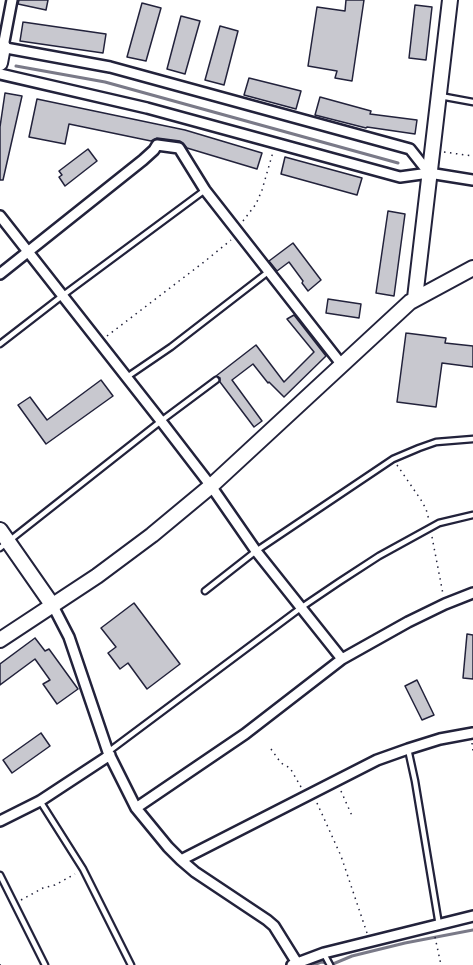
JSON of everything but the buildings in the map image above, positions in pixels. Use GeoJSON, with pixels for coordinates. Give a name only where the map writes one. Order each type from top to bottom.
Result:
{"type":"FeatureCollection","features":[{"type":"Feature","properties":{"kind":"street"},"geometry":{"type":"LineString","coordinates":[[0,63],[1,47],[12,0]]}},
{"type":"Feature","properties":{"kind":"street"},"geometry":{"type":"LineString","coordinates":[[415,298],[450,0]]}},
{"type":"Feature","properties":{"kind":"street"},"geometry":{"type":"LineString","coordinates":[[1,47],[110,67],[410,148],[429,173]]}},
{"type":"Feature","properties":{"kind":"street"},"geometry":{"type":"LineString","coordinates":[[0,74],[147,108],[400,177],[429,173],[473,180]]}},
{"type":"Feature","properties":{"kind":"street"},"geometry":{"type":"LineString","coordinates":[[0,274],[143,160],[157,145],[179,148],[205,190],[342,365]]}},
{"type":"Feature","properties":{"kind":"street"},"geometry":{"type":"LineString","coordinates":[[0,216],[161,421],[211,486],[256,551],[342,659]]}},
{"type":"Feature","properties":{"kind":"street"},"geometry":{"type":"LineString","coordinates":[[0,640],[128,554],[211,486],[415,298],[473,268]]}},
{"type":"Feature","properties":{"kind":"street"},"geometry":{"type":"LineString","coordinates":[[3,539],[53,606],[69,637],[109,754],[136,808],[168,847],[195,872],[267,920],[279,933],[295,964],[324,953],[473,916]]}},
{"type":"Feature","properties":{"kind":"street"},"geometry":{"type":"LineString","coordinates":[[136,808],[245,734],[342,659],[408,622],[473,593]]}},
{"type":"Feature","properties":{"kind":"street"},"geometry":{"type":"LineString","coordinates":[[181,860],[377,760],[440,739],[473,733]]}},
{"type":"Feature","properties":{"kind":"street"},"geometry":{"type":"LineString","coordinates":[[0,821],[40,801],[109,754]]}},
{"type":"Feature","properties":{"kind":"lane"},"geometry":{"type":"LineString","coordinates":[[439,96],[473,102]]}},
{"type":"Feature","properties":{"kind":"lane"},"geometry":{"type":"LineString","coordinates":[[0,344],[205,190]]}},
{"type":"Feature","properties":{"kind":"lane"},"geometry":{"type":"LineString","coordinates":[[127,377],[171,347],[268,272]]}},
{"type":"Feature","properties":{"kind":"lane"},"geometry":{"type":"LineString","coordinates":[[3,539],[216,380]]}},
{"type":"Feature","properties":{"kind":"lane"},"geometry":{"type":"LineString","coordinates":[[205,591],[256,551],[393,459],[427,444],[473,440]]}},
{"type":"Feature","properties":{"kind":"lane"},"geometry":{"type":"LineString","coordinates":[[109,754],[302,607],[379,556],[439,523],[473,515]]}},
{"type":"Feature","properties":{"kind":"lane"},"geometry":{"type":"LineString","coordinates":[[408,749],[415,781],[436,926]]}},
{"type":"Feature","properties":{"kind":"lane"},"geometry":{"type":"LineString","coordinates":[[40,801],[83,870],[131,965]]}},
{"type":"Feature","properties":{"kind":"lane"},"geometry":{"type":"LineString","coordinates":[[0,875],[45,965]]}},
{"type":"Feature","properties":{"kind":"lane"},"geometry":{"type":"LineString","coordinates":[[324,953],[330,965]]}},
{"type":"Feature","properties":{"kind":"path"},"geometry":{"type":"LineString","coordinates":[[98,342],[204,262],[236,231],[256,204],[267,177],[275,143]]}},
{"type":"Feature","properties":{"kind":"path"},"geometry":{"type":"LineString","coordinates":[[432,151],[473,156]]}},
{"type":"Feature","properties":{"kind":"path"},"geometry":{"type":"LineString","coordinates":[[271,748],[281,763],[290,768],[310,796],[341,856],[370,942]]}},
{"type":"Feature","properties":{"kind":"path"},"geometry":{"type":"LineString","coordinates":[[336,782],[353,818]]}},
{"type":"Feature","properties":{"kind":"path"},"geometry":{"type":"LineString","coordinates":[[15,904],[83,870]]}},
{"type":"Feature","properties":{"kind":"path"},"geometry":{"type":"LineString","coordinates":[[436,926],[441,965]]}},
{"type":"Feature","properties":{"kind":"waterway"},"geometry":{"type":"LineString","coordinates":[[16,66],[105,82],[398,163]]}},
{"type":"Feature","properties":{"kind":"waterway"},"geometry":{"type":"LineString","coordinates":[[314,965],[321,962],[333,964],[352,956],[405,943],[473,930]]}}]}
